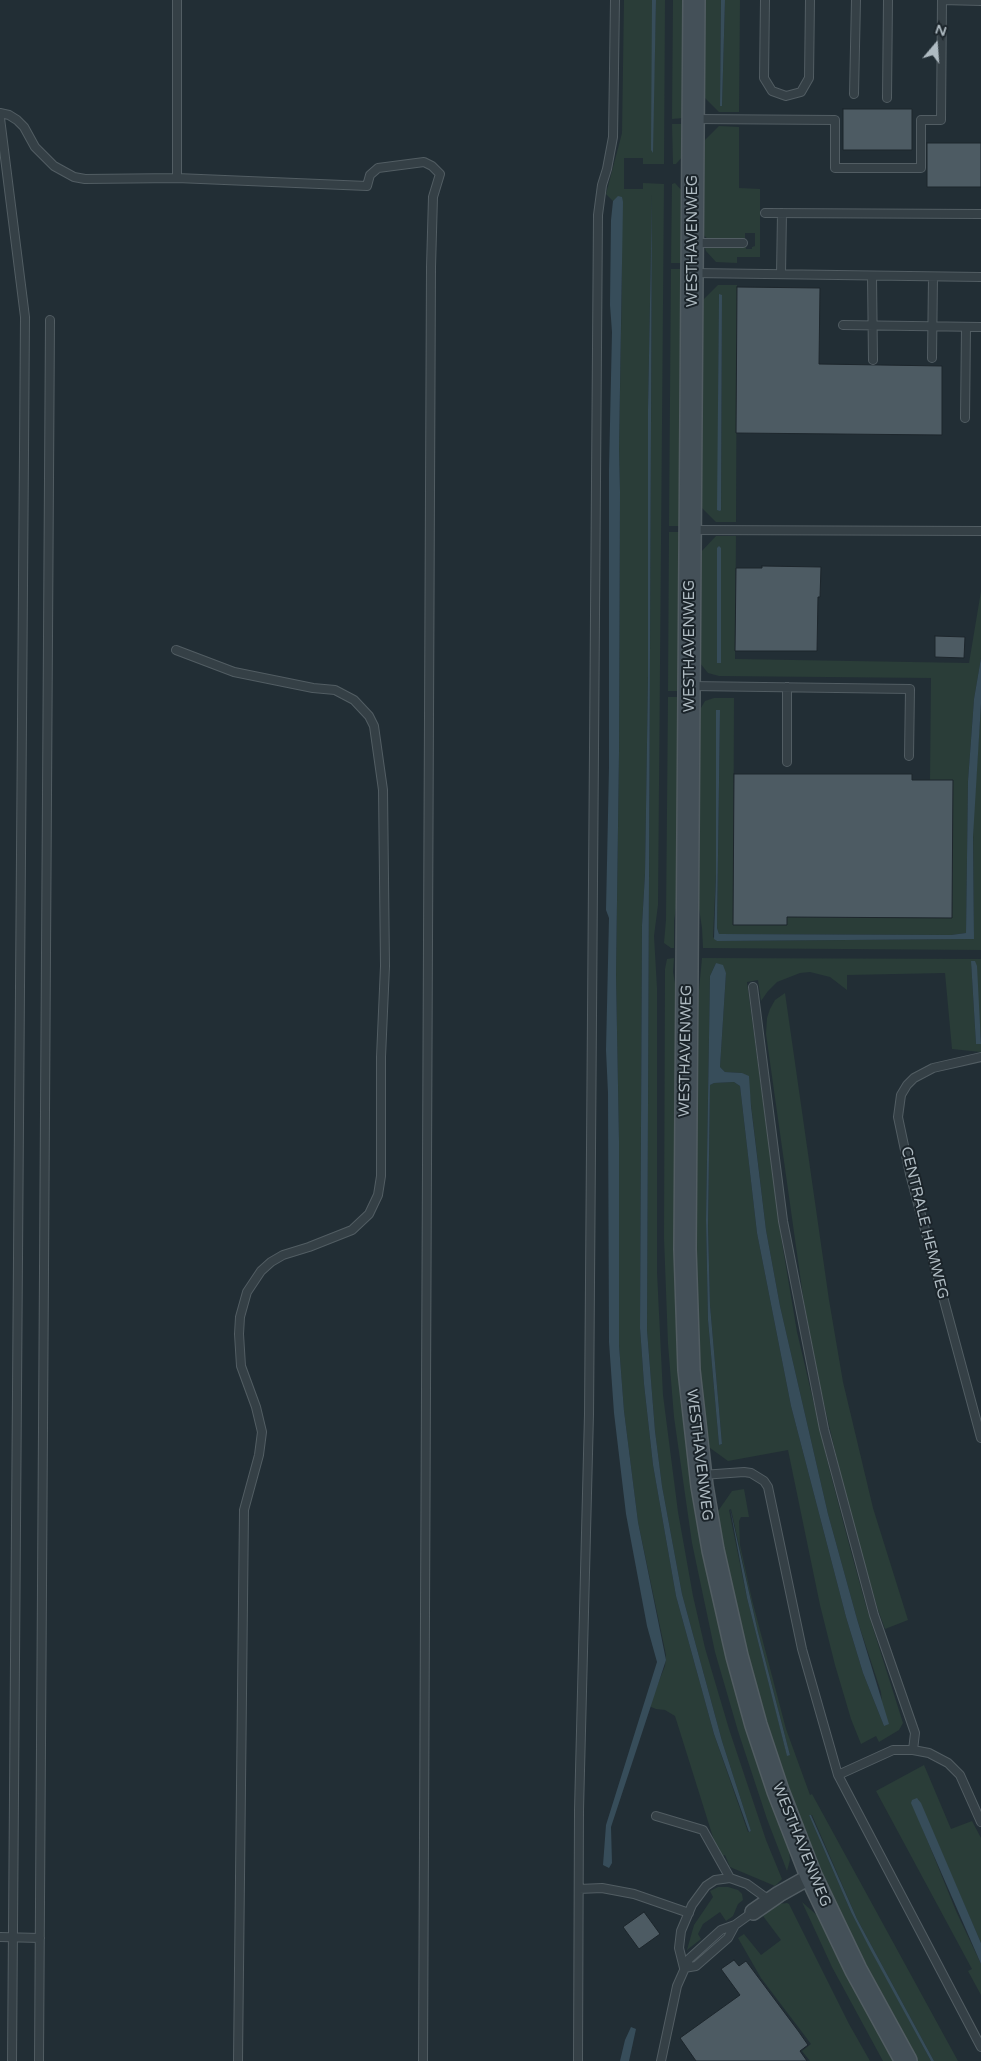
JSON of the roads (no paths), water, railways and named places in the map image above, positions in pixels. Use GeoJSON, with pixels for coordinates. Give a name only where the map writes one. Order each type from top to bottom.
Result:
{"type":"FeatureCollection","features":[{"type":"Feature","properties":{"kind":"street","name":"WESTHAVENWEG"},"geometry":{"type":"LineString","coordinates":[[694,0],[685,1290],[689,1370],[701,1475],[713,1550],[737,1656],[778,1791],[811,1876],[856,1970],[906,2061]]}},
{"type":"Feature","properties":{"kind":"street"},"geometry":{"type":"LineString","coordinates":[[753,1912],[769,1900],[811,1876]]}},
{"type":"Feature","properties":{"kind":"lane"},"geometry":{"type":"LineString","coordinates":[[177,0],[177,178]]}},
{"type":"Feature","properties":{"kind":"lane"},"geometry":{"type":"LineString","coordinates":[[578,2061],[579,1889],[589,1414],[598,215],[602,185],[607,170],[613,137],[615,0]]}},
{"type":"Feature","properties":{"kind":"lane"},"geometry":{"type":"LineString","coordinates":[[765,0],[764,78],[772,91],[786,96],[801,92],[809,78],[810,0]]}},
{"type":"Feature","properties":{"kind":"lane"},"geometry":{"type":"LineString","coordinates":[[854,94],[856,0]]}},
{"type":"Feature","properties":{"kind":"lane"},"geometry":{"type":"LineString","coordinates":[[887,98],[888,0]]}},
{"type":"Feature","properties":{"kind":"lane"},"geometry":{"type":"LineString","coordinates":[[693,119],[835,120],[835,168],[920,168],[921,120],[941,120],[942,0],[981,0]]}},
{"type":"Feature","properties":{"kind":"lane"},"geometry":{"type":"LineString","coordinates":[[0,113],[17,120],[24,127],[43,158],[74,177],[97,180],[177,178],[367,186],[370,176],[378,168],[424,162],[432,166],[440,174],[433,197],[431,267],[423,2061]]}},
{"type":"Feature","properties":{"kind":"lane"},"geometry":{"type":"LineString","coordinates":[[0,118],[25,317],[12,2061]]}},
{"type":"Feature","properties":{"kind":"lane"},"geometry":{"type":"LineString","coordinates":[[765,213],[981,214]]}},
{"type":"Feature","properties":{"kind":"lane"},"geometry":{"type":"LineString","coordinates":[[781,274],[782,213]]}},
{"type":"Feature","properties":{"kind":"lane"},"geometry":{"type":"LineString","coordinates":[[692,243],[743,243]]}},
{"type":"Feature","properties":{"kind":"lane"},"geometry":{"type":"LineString","coordinates":[[692,274],[981,277]]}},
{"type":"Feature","properties":{"kind":"lane"},"geometry":{"type":"LineString","coordinates":[[872,276],[873,360]]}},
{"type":"Feature","properties":{"kind":"lane"},"geometry":{"type":"LineString","coordinates":[[932,277],[932,358]]}},
{"type":"Feature","properties":{"kind":"lane"},"geometry":{"type":"LineString","coordinates":[[39,2061],[50,320]]}},
{"type":"Feature","properties":{"kind":"lane"},"geometry":{"type":"LineString","coordinates":[[844,325],[981,327]]}},
{"type":"Feature","properties":{"kind":"lane"},"geometry":{"type":"LineString","coordinates":[[965,418],[966,326]]}},
{"type":"Feature","properties":{"kind":"lane"},"geometry":{"type":"LineString","coordinates":[[690,530],[981,531]]}},
{"type":"Feature","properties":{"kind":"lane"},"geometry":{"type":"LineString","coordinates":[[176,650],[234,672],[335,690],[354,700],[369,716],[374,726],[383,790],[386,966],[381,1057],[381,1176],[378,1195],[369,1214],[352,1230],[309,1248],[283,1255],[271,1262],[253,1281],[246,1292],[240,1317],[241,1366],[260,1419],[262,1432],[259,1455],[244,1510],[238,2061]]}},
{"type":"Feature","properties":{"kind":"lane"},"geometry":{"type":"LineString","coordinates":[[689,686],[910,689],[909,756]]}},
{"type":"Feature","properties":{"kind":"lane"},"geometry":{"type":"LineString","coordinates":[[787,687],[787,762]]}},
{"type":"Feature","properties":{"kind":"lane"},"geometry":{"type":"LineString","coordinates":[[753,987],[783,1221],[822,1419],[874,1615],[916,1733],[913,1750]]}},
{"type":"Feature","properties":{"kind":"lane","name":"CENTRALE HEMWEG"},"geometry":{"type":"LineString","coordinates":[[980,1057],[933,1068],[914,1078],[906,1086],[902,1095],[898,1117],[910,1174],[981,1438]]}},
{"type":"Feature","properties":{"kind":"lane"},"geometry":{"type":"LineString","coordinates":[[701,1475],[751,1473],[764,1481],[768,1487],[802,1649],[838,1775],[981,2047]]}},
{"type":"Feature","properties":{"kind":"lane"},"geometry":{"type":"LineString","coordinates":[[838,1775],[893,1750],[913,1750],[929,1753],[954,1768],[965,1783],[981,1822]]}},
{"type":"Feature","properties":{"kind":"lane"},"geometry":{"type":"LineString","coordinates":[[656,1816],[703,1830],[730,1878]]}},
{"type":"Feature","properties":{"kind":"lane"},"geometry":{"type":"LineString","coordinates":[[684,1968],[681,1959],[680,1940],[696,1898],[706,1886],[715,1880],[730,1878],[747,1884],[769,1900]]}},
{"type":"Feature","properties":{"kind":"lane"},"geometry":{"type":"LineString","coordinates":[[579,1889],[602,1888],[634,1894],[689,1913]]}},
{"type":"Feature","properties":{"kind":"lane"},"geometry":{"type":"LineString","coordinates":[[661,2061],[677,1986],[689,1959],[720,1930],[735,1925],[753,1912]]}},
{"type":"Feature","properties":{"kind":"lane"},"geometry":{"type":"LineString","coordinates":[[0,1937],[40,1938]]}},
{"type":"Feature","properties":{"kind":"water"},"geometry":{"type":"Polygon","coordinates":[[[652,0],[656,0],[653,153],[651,150],[652,0]]]}},
{"type":"Feature","properties":{"kind":"water"},"geometry":{"type":"Polygon","coordinates":[[[721,0],[725,0],[722,106],[720,106],[721,0]]]}},
{"type":"Feature","properties":{"kind":"water"},"geometry":{"type":"Polygon","coordinates":[[[652,195],[647,1330],[655,1431],[662,1486],[682,1594],[722,1741],[751,1831],[749,1832],[714,1734],[676,1596],[653,1465],[640,1328],[642,925],[645,874],[648,677],[648,409],[652,195]]]}},
{"type":"Feature","properties":{"kind":"water"},"geometry":{"type":"Polygon","coordinates":[[[618,196],[622,197],[623,202],[619,449],[619,753],[616,975],[619,1141],[619,1345],[624,1411],[638,1522],[666,1660],[611,1827],[612,1863],[609,1868],[603,1865],[606,1825],[657,1662],[647,1626],[626,1514],[614,1413],[609,1342],[608,1093],[606,1050],[609,918],[606,910],[609,767],[609,469],[612,332],[610,305],[611,220],[613,201],[618,196]]]}},
{"type":"Feature","properties":{"kind":"water"},"geometry":{"type":"Polygon","coordinates":[[[719,294],[722,295],[720,511],[717,510],[719,294]]]}},
{"type":"Feature","properties":{"kind":"water"},"geometry":{"type":"Polygon","coordinates":[[[719,546],[721,548],[721,663],[717,663],[717,548],[719,546]]]}},
{"type":"Feature","properties":{"kind":"water"},"geometry":{"type":"Polygon","coordinates":[[[981,658],[981,704],[973,837],[974,939],[717,941],[714,939],[716,710],[720,710],[717,928],[719,934],[951,935],[966,933],[968,781],[974,699],[981,658]]]}},
{"type":"Feature","properties":{"kind":"water"},"geometry":{"type":"Polygon","coordinates":[[[971,961],[975,961],[977,966],[981,1044],[976,1044],[971,961]]]}},
{"type":"Feature","properties":{"kind":"water"},"geometry":{"type":"Polygon","coordinates":[[[716,963],[723,965],[726,973],[720,1067],[725,1072],[742,1073],[749,1076],[766,1230],[780,1306],[828,1514],[889,1724],[884,1726],[863,1673],[846,1617],[791,1406],[757,1233],[740,1086],[734,1082],[710,1085],[708,1226],[710,1305],[722,1444],[719,1445],[708,1320],[706,1220],[710,976],[716,963]]]}},
{"type":"Feature","properties":{"kind":"water"},"geometry":{"type":"Polygon","coordinates":[[[730,1508],[758,1632],[790,1755],[787,1756],[747,1598],[730,1508]]]}},
{"type":"Feature","properties":{"kind":"water"},"geometry":{"type":"Polygon","coordinates":[[[917,1798],[921,1803],[981,1943],[981,1964],[911,1803],[912,1800],[917,1798]]]}},
{"type":"Feature","properties":{"kind":"water"},"geometry":{"type":"Polygon","coordinates":[[[809,1815],[811,1815],[857,1919],[934,2061],[931,2061],[851,1912],[809,1815]]]}},
{"type":"Feature","properties":{"kind":"water"},"geometry":{"type":"Polygon","coordinates":[[[631,2027],[636,2029],[629,2061],[620,2061],[625,2040],[631,2027]]]}}]}
